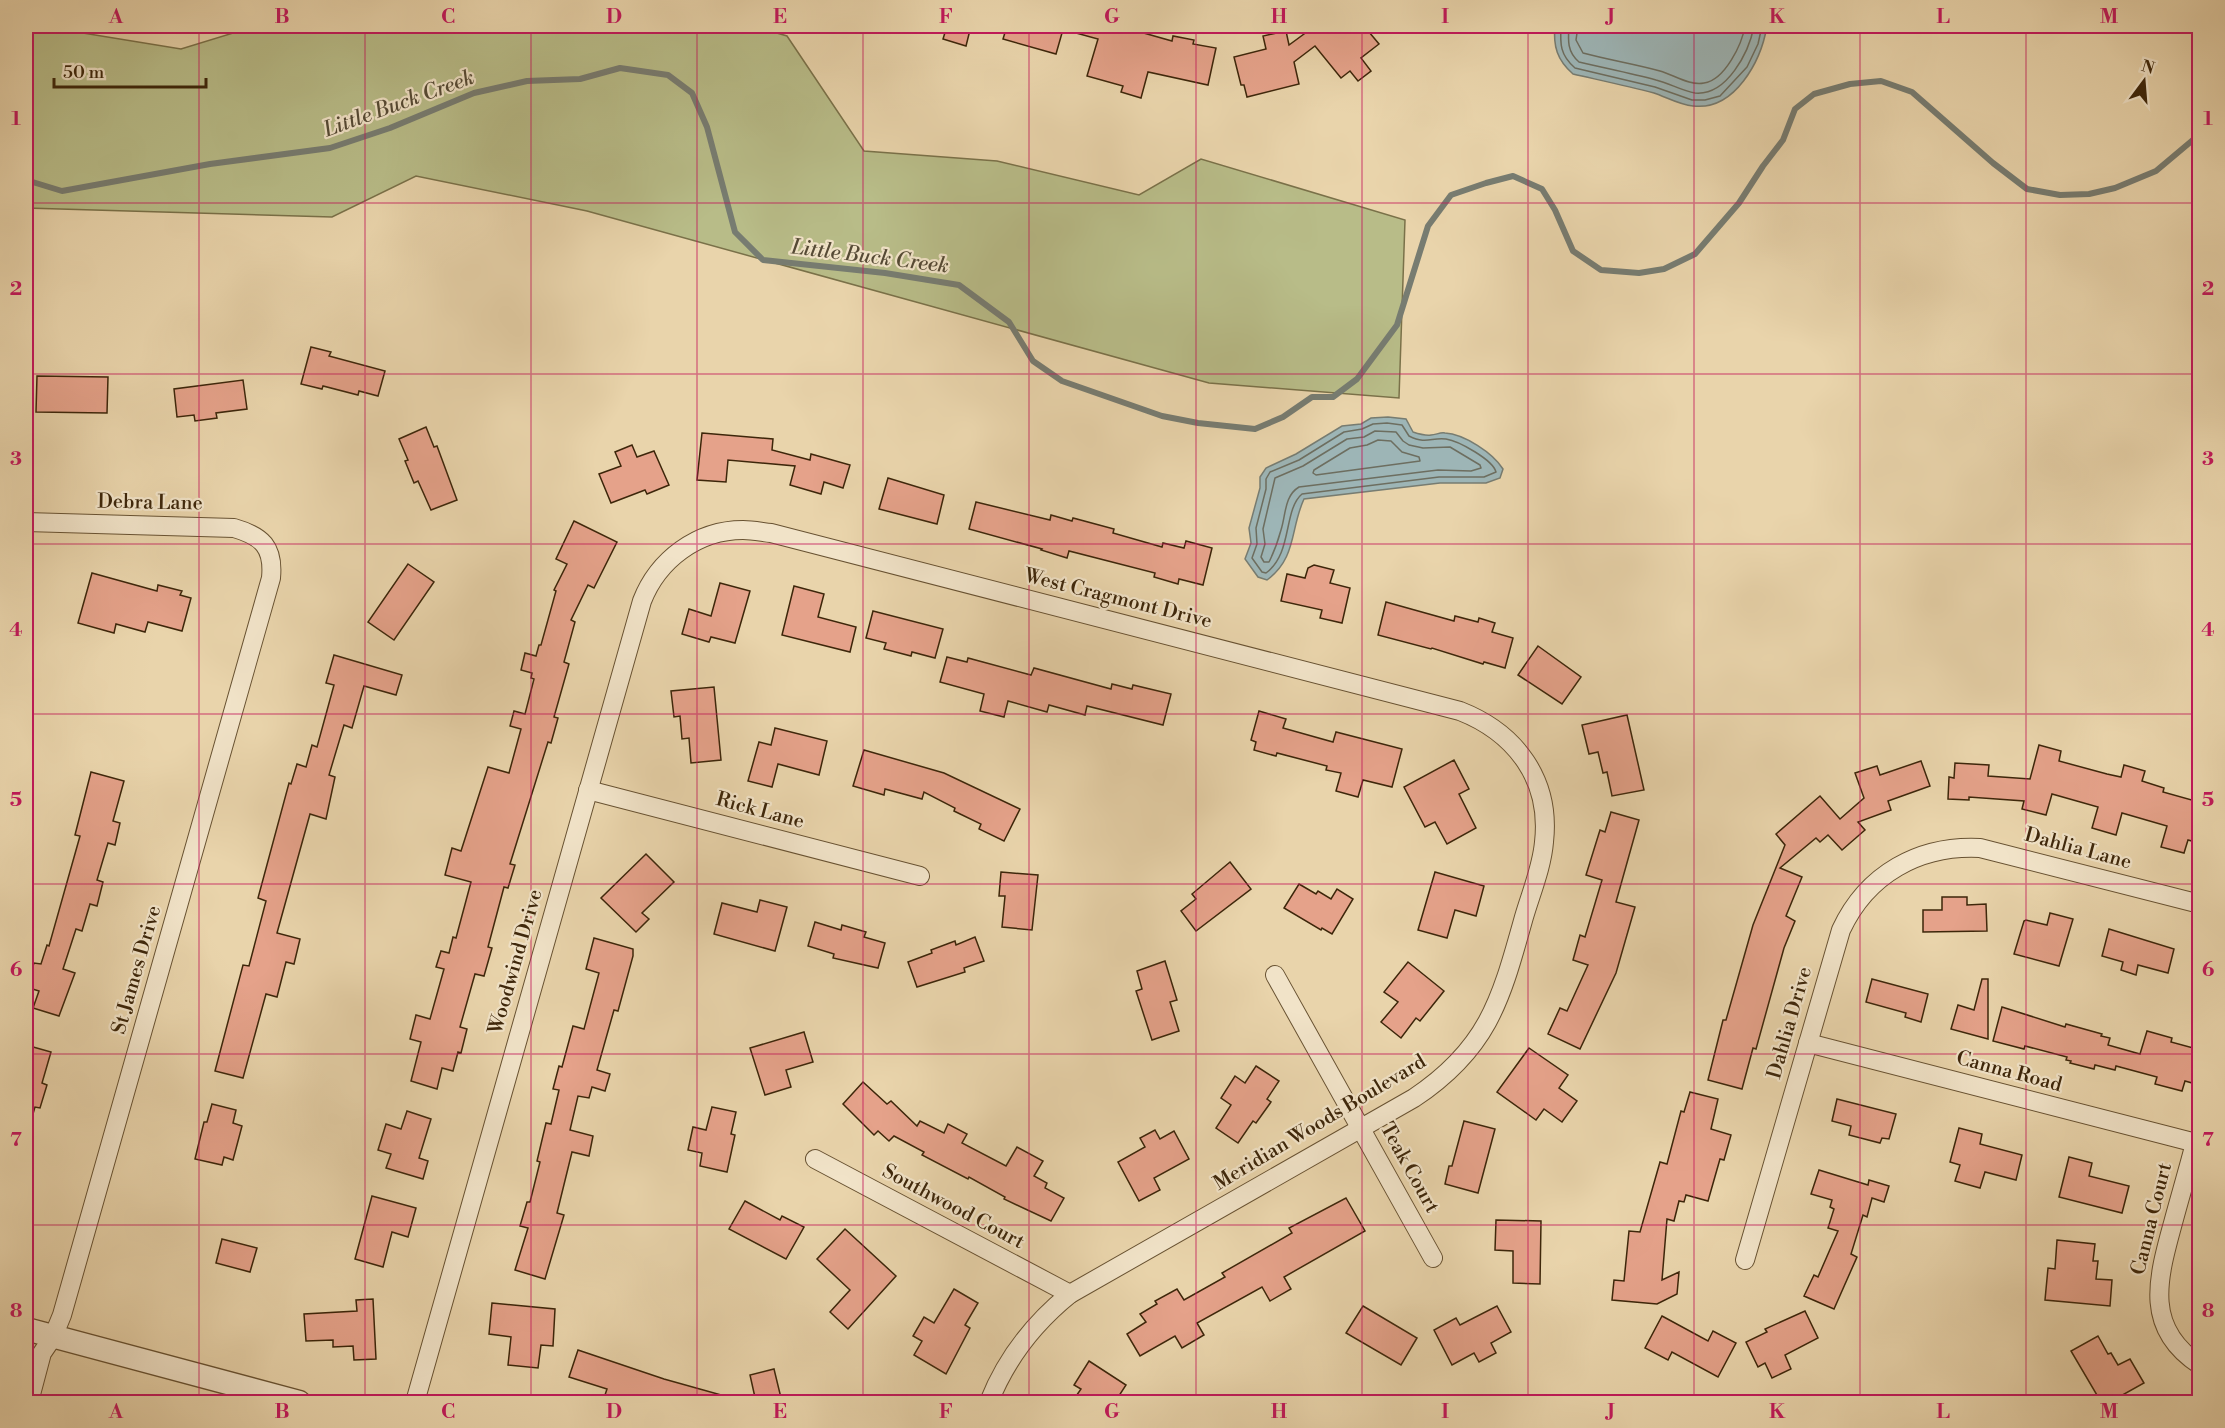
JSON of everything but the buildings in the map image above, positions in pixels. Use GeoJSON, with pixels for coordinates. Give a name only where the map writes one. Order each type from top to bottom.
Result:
{"type":"FeatureCollection","features":[{"type":"Feature","properties":{"kind":"street","name":"Debra Lane"},"geometry":{"type":"LineString","coordinates":[[26,522],[234,528],[251,533],[266,546]]}},
{"type":"Feature","properties":{"kind":"street","name":"West Cragmont Drive"},"geometry":{"type":"LineString","coordinates":[[685,547],[709,535],[726,531],[744,530],[782,536],[1460,711],[1497,730],[1525,760]]}},
{"type":"Feature","properties":{"kind":"street","name":"St James Drive"},"geometry":{"type":"LineString","coordinates":[[29,1402],[42,1353],[53,1337],[62,1316],[271,578],[271,561],[266,546]]}},
{"type":"Feature","properties":{"kind":"street","name":"Woodwind Drive"},"geometry":{"type":"LineString","coordinates":[[415,1402],[642,601],[660,568],[685,547]]}},
{"type":"Feature","properties":{"kind":"street","name":"Meridian Woods Boulevard"},"geometry":{"type":"LineString","coordinates":[[989,1402],[1006,1366],[1028,1334],[1070,1294],[1414,1098],[1451,1070],[1476,1041],[1496,1008],[1506,983],[1544,842],[1545,825],[1542,800],[1537,783],[1525,760]]}},
{"type":"Feature","properties":{"kind":"street","name":"Rick Lane"},"geometry":{"type":"LineString","coordinates":[[588,790],[920,876]]}},
{"type":"Feature","properties":{"kind":"street","name":"Dahlia Lane"},"geometry":{"type":"LineString","coordinates":[[1945,850],[1958,847],[1991,849],[2199,904]]}},
{"type":"Feature","properties":{"kind":"street","name":"Dahlia Drive"},"geometry":{"type":"LineString","coordinates":[[1745,1260],[1838,939],[1854,906],[1872,884],[1895,867],[1920,855],[1945,850]]}},
{"type":"Feature","properties":{"kind":"street","name":"Teak Court"},"geometry":{"type":"LineString","coordinates":[[1275,975],[1434,1258]]}},
{"type":"Feature","properties":{"kind":"street","name":"Canna Road"},"geometry":{"type":"LineString","coordinates":[[1808,1043],[2197,1144]]}},
{"type":"Feature","properties":{"kind":"street","name":"Canna Court"},"geometry":{"type":"LineString","coordinates":[[2197,1144],[2161,1268],[2158,1296],[2161,1314],[2168,1330],[2178,1346],[2199,1365]]}},
{"type":"Feature","properties":{"kind":"street","name":"Southwood Court"},"geometry":{"type":"LineString","coordinates":[[815,1159],[1070,1294]]}},
{"type":"Feature","properties":{"kind":"street"},"geometry":{"type":"LineString","coordinates":[[26,1329],[300,1402]]}},
{"type":"Feature","properties":{"kind":"green space"},"geometry":{"type":"Polygon","coordinates":[[[26,26],[40,26],[181,49],[256,26],[753,26],[787,36],[864,151],[997,161],[1139,195],[1201,159],[1405,220],[1399,398],[1209,383],[587,211],[416,176],[332,217],[26,208],[26,26]]]}},
{"type":"Feature","properties":{"kind":"water"},"geometry":{"type":"Polygon","coordinates":[[[1555,26],[1767,26],[1759,54],[1744,81],[1721,101],[1693,106],[1678,103],[1654,93],[1573,74],[1557,52],[1555,26]]]}},
{"type":"Feature","properties":{"kind":"water"},"geometry":{"type":"Polygon","coordinates":[[[1371,418],[1406,419],[1413,432],[1424,435],[1453,434],[1469,441],[1498,463],[1503,469],[1500,478],[1486,483],[1440,483],[1304,499],[1292,542],[1283,562],[1267,580],[1258,577],[1245,559],[1251,543],[1249,528],[1260,488],[1260,477],[1266,468],[1296,454],[1342,426],[1361,424],[1371,418]]]}},
{"type":"Feature","properties":{"kind":"waterway","name":"Little Buck Creek"},"geometry":{"type":"LineString","coordinates":[[26,180],[62,191],[210,164],[330,148],[390,128],[474,93],[527,81],[580,79],[620,68],[668,75],[692,93],[707,127],[735,232],[763,260],[885,273],[959,285],[1009,322],[1033,361],[1062,381],[1162,416],[1198,423],[1255,429],[1283,417],[1312,397],[1333,397],[1357,379],[1397,325],[1428,226],[1451,195],[1486,183],[1513,176],[1542,189],[1555,210],[1573,251],[1601,270],[1639,273],[1664,269],[1695,254],[1739,203],[1783,140],[1795,109],[1814,94],[1850,84],[1881,81],[1912,92],[1993,163],[2027,189],[2060,195],[2089,194],[2115,188],[2156,171],[2200,134]]}}]}
